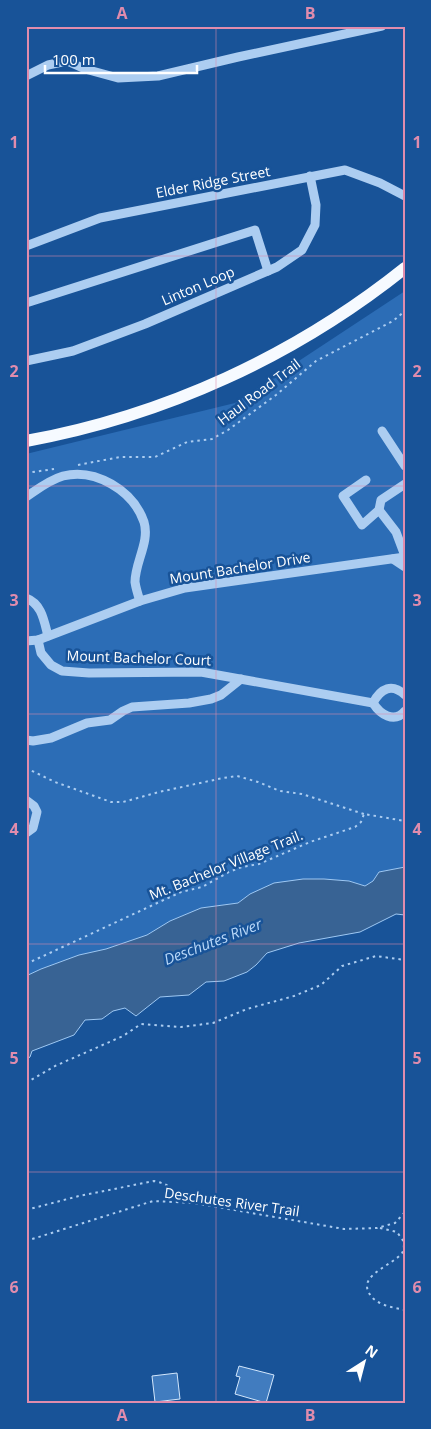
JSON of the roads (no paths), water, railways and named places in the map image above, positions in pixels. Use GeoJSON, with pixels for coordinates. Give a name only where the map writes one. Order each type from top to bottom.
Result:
{"type":"FeatureCollection","features":[{"type":"Feature","properties":{"kind":"main road"},"geometry":{"type":"LineString","coordinates":[[26,441],[106,423],[141,412],[247,369],[344,312],[405,268]]}},
{"type":"Feature","properties":{"kind":"street"},"geometry":{"type":"LineString","coordinates":[[26,76],[48,65],[68,61],[85,69],[118,78],[158,76],[382,26]]}},
{"type":"Feature","properties":{"kind":"street","name":"Elder Ridge Street"},"geometry":{"type":"LineString","coordinates":[[26,246],[100,218],[345,170],[380,183],[405,196]]}},
{"type":"Feature","properties":{"kind":"street","name":"Linton Loop"},"geometry":{"type":"LineString","coordinates":[[26,361],[73,351],[145,324],[268,271],[302,250],[315,225],[316,205],[310,176]]}},
{"type":"Feature","properties":{"kind":"street"},"geometry":{"type":"LineString","coordinates":[[26,303],[255,230],[268,271]]}},
{"type":"Feature","properties":{"kind":"street"},"geometry":{"type":"LineString","coordinates":[[382,431],[405,466]]}},
{"type":"Feature","properties":{"kind":"street"},"geometry":{"type":"LineString","coordinates":[[26,497],[44,484],[63,476],[86,475],[105,481],[120,489],[132,501],[144,522],[145,539],[135,581],[140,601]]}},
{"type":"Feature","properties":{"kind":"street"},"geometry":{"type":"LineString","coordinates":[[366,480],[343,496],[362,525],[379,510],[381,500],[405,484]]}},
{"type":"Feature","properties":{"kind":"street"},"geometry":{"type":"LineString","coordinates":[[379,510],[396,532],[405,556]]}},
{"type":"Feature","properties":{"kind":"street","name":"Mount Bachelor Drive"},"geometry":{"type":"LineString","coordinates":[[26,641],[38,640],[140,601],[185,588],[405,556]]}},
{"type":"Feature","properties":{"kind":"street"},"geometry":{"type":"LineString","coordinates":[[393,559],[405,567]]}},
{"type":"Feature","properties":{"kind":"street"},"geometry":{"type":"LineString","coordinates":[[26,598],[38,605],[48,636]]}},
{"type":"Feature","properties":{"kind":"street","name":"Mount Bachelor Court"},"geometry":{"type":"LineString","coordinates":[[38,640],[41,653],[51,665],[62,671],[89,673],[200,672],[373,702],[378,711],[389,717],[397,717],[405,711]]}},
{"type":"Feature","properties":{"kind":"street"},"geometry":{"type":"LineString","coordinates":[[26,740],[33,741],[51,738],[87,723],[110,720],[132,707],[189,703],[211,699],[221,695],[241,678]]}},
{"type":"Feature","properties":{"kind":"street"},"geometry":{"type":"LineString","coordinates":[[373,702],[382,691],[391,688],[398,689],[405,695]]}},
{"type":"Feature","properties":{"kind":"street"},"geometry":{"type":"LineString","coordinates":[[26,800],[38,812],[33,828],[26,833]]}},
{"type":"Feature","properties":{"kind":"water","name":"Deschutes River"},"geometry":{"type":"Polygon","coordinates":[[[405,867],[405,915],[396,914],[360,932],[299,943],[267,953],[247,972],[224,981],[206,982],[189,995],[160,997],[136,1016],[125,1008],[113,1011],[102,1019],[85,1020],[74,1035],[32,1051],[30,1057],[26,1060],[26,976],[79,955],[106,949],[147,935],[170,921],[201,908],[238,903],[250,894],[274,883],[303,879],[324,879],[349,881],[365,886],[373,881],[379,872],[405,867]]]}}]}
